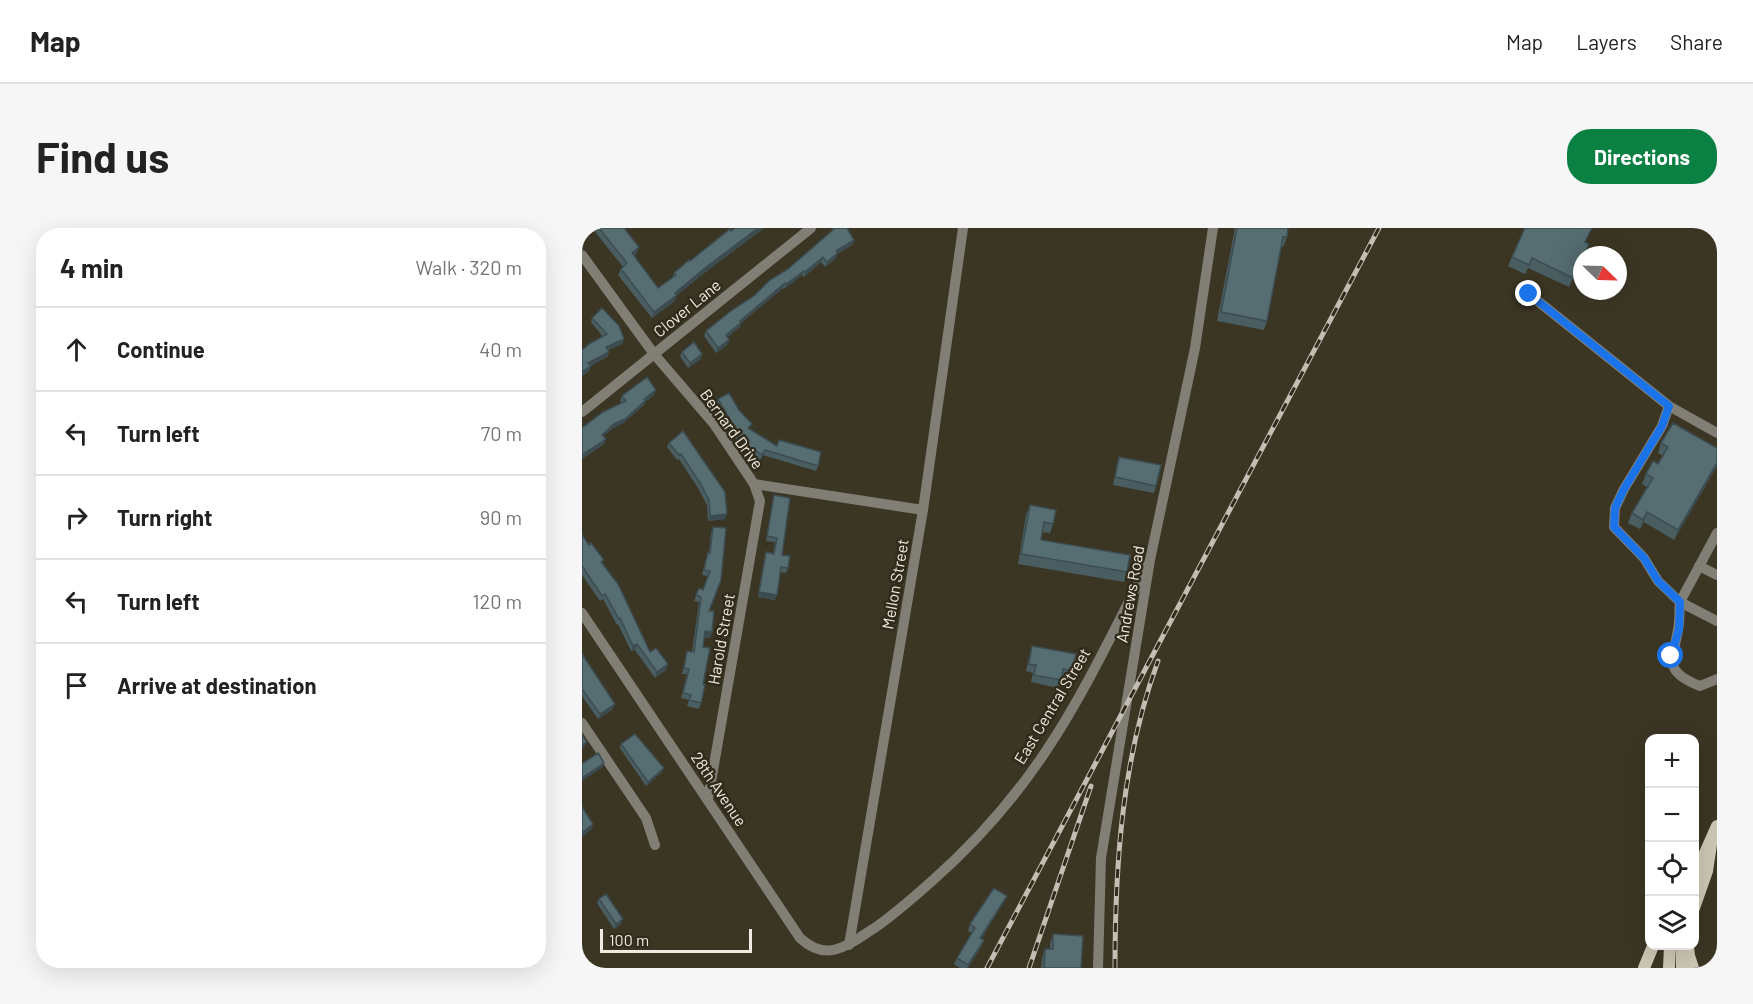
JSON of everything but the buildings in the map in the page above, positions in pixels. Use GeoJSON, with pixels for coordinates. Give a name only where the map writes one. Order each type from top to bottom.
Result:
{"type":"FeatureCollection","features":[{"type":"Feature","properties":{"kind":"main road"},"geometry":{"type":"LineString","coordinates":[[1699,868],[1717,826]]}},
{"type":"Feature","properties":{"kind":"main road"},"geometry":{"type":"LineString","coordinates":[[1699,896],[1707,871],[1712,838]]}},
{"type":"Feature","properties":{"kind":"main road"},"geometry":{"type":"LineString","coordinates":[[1644,968],[1651,950]]}},
{"type":"Feature","properties":{"kind":"main road"},"geometry":{"type":"LineString","coordinates":[[1669,968],[1670,950]]}},
{"type":"Feature","properties":{"kind":"main road"},"geometry":{"type":"LineString","coordinates":[[1682,950],[1682,968]]}},
{"type":"Feature","properties":{"kind":"main road"},"geometry":{"type":"LineString","coordinates":[[1688,950],[1693,968]]}},
{"type":"Feature","properties":{"kind":"street","name":"Clover Lane"},"geometry":{"type":"LineString","coordinates":[[582,412],[811,228]]}},
{"type":"Feature","properties":{"kind":"street","name":"Mellon Street"},"geometry":{"type":"LineString","coordinates":[[849,945],[923,510],[963,228]]}},
{"type":"Feature","properties":{"kind":"street","name":"Andrews Road"},"geometry":{"type":"LineString","coordinates":[[1098,968],[1101,858],[1150,560],[1195,348],[1213,228]]}},
{"type":"Feature","properties":{"kind":"street","name":"Bernard Drive"},"geometry":{"type":"LineString","coordinates":[[582,255],[654,354],[714,424],[754,484],[923,510]]}},
{"type":"Feature","properties":{"kind":"street"},"geometry":{"type":"LineString","coordinates":[[1529,294],[1669,406],[1717,433]]}},
{"type":"Feature","properties":{"kind":"street"},"geometry":{"type":"LineString","coordinates":[[1669,406],[1662,426],[1615,508],[1614,527],[1644,558],[1658,581],[1680,602],[1717,621]]}},
{"type":"Feature","properties":{"kind":"street","name":"Harold Street"},"geometry":{"type":"LineString","coordinates":[[708,799],[760,501],[754,484]]}},
{"type":"Feature","properties":{"kind":"street"},"geometry":{"type":"LineString","coordinates":[[1717,533],[1680,602],[1679,629],[1671,656],[1673,668],[1685,680],[1700,686],[1717,679]]}},
{"type":"Feature","properties":{"kind":"street","name":"East Central Street"},"geometry":{"type":"LineString","coordinates":[[849,945],[892,916],[954,861],[997,815],[1046,751],[1083,688],[1150,560]]}},
{"type":"Feature","properties":{"kind":"street"},"geometry":{"type":"LineString","coordinates":[[1699,566],[1717,574]]}},
{"type":"Feature","properties":{"kind":"street","name":"28th Avenue"},"geometry":{"type":"LineString","coordinates":[[582,613],[800,938],[809,947],[819,951],[830,951],[849,945]]}},
{"type":"Feature","properties":{"kind":"street"},"geometry":{"type":"LineString","coordinates":[[582,723],[646,818],[655,845]]}},
{"type":"Feature","properties":{"kind":"railway"},"geometry":{"type":"LineString","coordinates":[[987,968],[1379,228]]}},
{"type":"Feature","properties":{"kind":"railway"},"geometry":{"type":"LineString","coordinates":[[1115,968],[1115,929],[1123,812],[1136,736],[1158,661]]}},
{"type":"Feature","properties":{"kind":"railway"},"geometry":{"type":"LineString","coordinates":[[1029,968],[1091,786]]}},
{"type":"Feature","properties":{"kind":"route"},"geometry":{"type":"LineString","coordinates":[[1529,294],[1669,406],[1662,426],[1615,508],[1614,527],[1644,558],[1658,581],[1680,602],[1679,629],[1671,656]]}}]}
